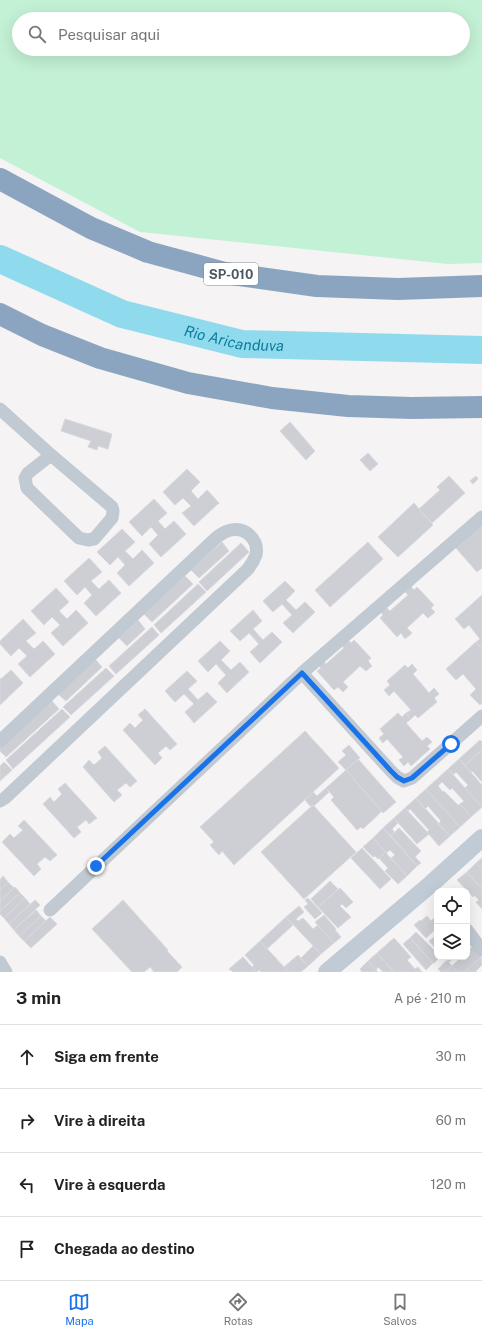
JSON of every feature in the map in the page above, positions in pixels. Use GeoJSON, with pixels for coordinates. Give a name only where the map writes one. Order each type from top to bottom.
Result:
{"type":"FeatureCollection","features":[{"type":"Feature","properties":{"kind":"highway","name":"SP-010"},"geometry":{"type":"LineString","coordinates":[[0,179],[91,228],[148,252],[225,273],[317,286],[398,289],[482,286]]}},
{"type":"Feature","properties":{"kind":"highway"},"geometry":{"type":"LineString","coordinates":[[0,314],[42,335],[100,358],[188,383],[272,398],[348,406],[412,408],[482,407]]}},
{"type":"Feature","properties":{"kind":"street"},"geometry":{"type":"LineString","coordinates":[[0,409],[112,507],[112,518],[94,539],[88,540],[79,538],[27,488],[25,478],[28,473],[51,455]]}},
{"type":"Feature","properties":{"kind":"street"},"geometry":{"type":"LineString","coordinates":[[50,910],[302,673],[482,517]]}},
{"type":"Feature","properties":{"kind":"street"},"geometry":{"type":"LineString","coordinates":[[0,741],[217,536],[232,530],[239,530],[247,533],[254,539],[256,554],[248,569],[5,798],[0,801]]}},
{"type":"Feature","properties":{"kind":"street"},"geometry":{"type":"LineString","coordinates":[[302,673],[391,771],[404,781],[412,778],[482,716]]}},
{"type":"Feature","properties":{"kind":"street"},"geometry":{"type":"LineString","coordinates":[[327,972],[434,888],[482,838]]}},
{"type":"Feature","properties":{"kind":"street"},"geometry":{"type":"LineString","coordinates":[[470,934],[482,950]]}},
{"type":"Feature","properties":{"kind":"street"},"geometry":{"type":"LineString","coordinates":[[0,962],[6,972]]}},
{"type":"Feature","properties":{"kind":"green space"},"geometry":{"type":"Polygon","coordinates":[[[0,0],[482,0],[482,263],[448,264],[140,232],[0,158],[0,0]]]}},
{"type":"Feature","properties":{"kind":"building"},"geometry":{"type":"Polygon","coordinates":[[[65,419],[112,434],[108,449],[98,446],[97,450],[88,447],[91,441],[61,431],[65,419]]]}},
{"type":"Feature","properties":{"kind":"building"},"geometry":{"type":"Polygon","coordinates":[[[290,422],[315,451],[306,460],[280,431],[290,422]]]}},
{"type":"Feature","properties":{"kind":"building"},"geometry":{"type":"Polygon","coordinates":[[[368,453],[378,464],[370,471],[360,460],[368,453]]]}},
{"type":"Feature","properties":{"kind":"building"},"geometry":{"type":"Polygon","coordinates":[[[187,469],[200,482],[191,491],[198,499],[207,490],[219,503],[194,526],[182,513],[191,506],[183,498],[175,505],[163,492],[187,469]]]}},
{"type":"Feature","properties":{"kind":"building"},"geometry":{"type":"Polygon","coordinates":[[[449,476],[465,493],[432,523],[419,509],[440,490],[437,487],[449,476]]]}},
{"type":"Feature","properties":{"kind":"building"},"geometry":{"type":"Polygon","coordinates":[[[476,476],[478,479],[473,484],[470,481],[476,476]]]}},
{"type":"Feature","properties":{"kind":"building"},"geometry":{"type":"Polygon","coordinates":[[[154,499],[167,513],[158,521],[165,529],[174,521],[186,534],[161,557],[149,544],[158,535],[151,527],[142,536],[129,522],[154,499]]]}},
{"type":"Feature","properties":{"kind":"building"},"geometry":{"type":"Polygon","coordinates":[[[414,503],[433,525],[398,557],[378,537],[414,503]]]}},
{"type":"Feature","properties":{"kind":"building"},"geometry":{"type":"Polygon","coordinates":[[[482,522],[482,568],[477,572],[455,547],[482,522]]]}},
{"type":"Feature","properties":{"kind":"building"},"geometry":{"type":"Polygon","coordinates":[[[122,529],[135,542],[125,551],[133,559],[142,550],[154,563],[129,586],[117,573],[125,565],[118,557],[110,565],[97,552],[122,529]]]}},
{"type":"Feature","properties":{"kind":"building"},"geometry":{"type":"Polygon","coordinates":[[[222,542],[229,551],[199,578],[191,570],[222,542]]]}},
{"type":"Feature","properties":{"kind":"building"},"geometry":{"type":"Polygon","coordinates":[[[368,542],[383,559],[330,607],[315,590],[368,542]]]}},
{"type":"Feature","properties":{"kind":"building"},"geometry":{"type":"Polygon","coordinates":[[[241,543],[249,552],[207,591],[199,582],[241,543]]]}},
{"type":"Feature","properties":{"kind":"building"},"geometry":{"type":"Polygon","coordinates":[[[89,558],[102,572],[91,581],[99,589],[109,580],[121,593],[96,616],[84,603],[92,595],[85,587],[77,595],[64,581],[89,558]]]}},
{"type":"Feature","properties":{"kind":"building"},"geometry":{"type":"Polygon","coordinates":[[[185,576],[193,584],[152,622],[144,614],[185,576]]]}},
{"type":"Feature","properties":{"kind":"building"},"geometry":{"type":"Polygon","coordinates":[[[285,581],[295,591],[286,600],[296,610],[305,602],[315,612],[293,633],[283,623],[292,615],[282,604],[273,612],[263,601],[285,581]]]}},
{"type":"Feature","properties":{"kind":"building"},"geometry":{"type":"Polygon","coordinates":[[[198,584],[206,592],[161,633],[154,625],[198,584]]]}},
{"type":"Feature","properties":{"kind":"building"},"geometry":{"type":"Polygon","coordinates":[[[409,584],[414,590],[417,587],[434,605],[431,608],[435,612],[428,618],[423,613],[407,628],[412,633],[405,639],[401,633],[397,637],[380,618],[383,615],[380,611],[385,606],[390,611],[408,595],[403,590],[409,584]]]}},
{"type":"Feature","properties":{"kind":"building"},"geometry":{"type":"Polygon","coordinates":[[[56,588],[69,602],[59,611],[67,619],[76,610],[88,623],[63,646],[51,633],[60,625],[52,617],[44,625],[31,611],[56,588]]]}},
{"type":"Feature","properties":{"kind":"building"},"geometry":{"type":"Polygon","coordinates":[[[482,595],[482,649],[476,642],[480,639],[469,625],[464,629],[455,619],[482,595]]]}},
{"type":"Feature","properties":{"kind":"building"},"geometry":{"type":"Polygon","coordinates":[[[253,610],[262,621],[253,629],[263,640],[272,632],[282,642],[260,663],[250,652],[259,644],[249,633],[240,641],[230,631],[253,610]]]}},
{"type":"Feature","properties":{"kind":"building"},"geometry":{"type":"Polygon","coordinates":[[[23,619],[36,633],[26,641],[34,649],[43,641],[55,654],[30,677],[18,664],[27,656],[19,648],[11,656],[0,644],[0,641],[23,619]]]}},
{"type":"Feature","properties":{"kind":"building"},"geometry":{"type":"Polygon","coordinates":[[[138,620],[145,629],[127,646],[119,638],[138,620]]]}},
{"type":"Feature","properties":{"kind":"building"},"geometry":{"type":"Polygon","coordinates":[[[152,627],[159,635],[116,674],[109,666],[152,627]]]}},
{"type":"Feature","properties":{"kind":"building"},"geometry":{"type":"Polygon","coordinates":[[[346,638],[351,643],[354,640],[371,658],[368,661],[372,666],[366,671],[360,666],[343,682],[348,687],[343,692],[338,687],[334,690],[317,671],[321,668],[317,664],[322,659],[326,664],[344,648],[340,643],[346,638]]]}},
{"type":"Feature","properties":{"kind":"building"},"geometry":{"type":"Polygon","coordinates":[[[220,641],[230,651],[221,660],[231,670],[240,662],[249,672],[227,693],[218,683],[226,675],[216,664],[208,672],[198,661],[220,641]]]}},
{"type":"Feature","properties":{"kind":"building"},"geometry":{"type":"Polygon","coordinates":[[[476,642],[482,649],[482,703],[480,705],[470,695],[476,689],[463,674],[456,680],[446,669],[476,642]]]}},
{"type":"Feature","properties":{"kind":"building"},"geometry":{"type":"Polygon","coordinates":[[[95,659],[102,667],[66,701],[58,694],[95,659]]]}},
{"type":"Feature","properties":{"kind":"building"},"geometry":{"type":"Polygon","coordinates":[[[412,664],[417,670],[413,674],[429,693],[434,688],[439,694],[434,698],[437,702],[418,718],[415,715],[411,719],[406,713],[411,710],[394,691],[389,696],[384,690],[390,685],[387,681],[405,665],[408,668],[412,664]]]}},
{"type":"Feature","properties":{"kind":"building"},"geometry":{"type":"Polygon","coordinates":[[[106,668],[114,676],[71,715],[63,707],[106,668]]]}},
{"type":"Feature","properties":{"kind":"building"},"geometry":{"type":"Polygon","coordinates":[[[11,670],[23,683],[0,705],[0,678],[1,679],[11,670]]]}},
{"type":"Feature","properties":{"kind":"building"},"geometry":{"type":"Polygon","coordinates":[[[187,671],[197,681],[188,689],[198,700],[207,692],[217,702],[194,723],[185,712],[194,704],[184,694],[175,702],[165,691],[187,671]]]}},
{"type":"Feature","properties":{"kind":"building"},"geometry":{"type":"Polygon","coordinates":[[[51,700],[59,709],[6,757],[0,751],[0,747],[51,700]]]}},
{"type":"Feature","properties":{"kind":"building"},"geometry":{"type":"Polygon","coordinates":[[[62,709],[70,717],[13,769],[6,760],[62,709]]]}},
{"type":"Feature","properties":{"kind":"building"},"geometry":{"type":"Polygon","coordinates":[[[145,709],[177,744],[170,750],[166,746],[158,753],[162,758],[155,765],[123,730],[130,723],[135,728],[143,720],[138,715],[145,709]]]}},
{"type":"Feature","properties":{"kind":"building"},"geometry":{"type":"Polygon","coordinates":[[[398,713],[402,717],[406,713],[411,719],[406,723],[422,741],[427,737],[432,742],[427,746],[430,749],[411,766],[408,762],[404,766],[399,760],[403,757],[387,739],[383,743],[379,738],[384,734],[380,729],[398,713]]]}},
{"type":"Feature","properties":{"kind":"building"},"geometry":{"type":"Polygon","coordinates":[[[305,731],[339,768],[234,865],[222,851],[219,855],[210,845],[214,842],[200,827],[305,731]]]}},
{"type":"Feature","properties":{"kind":"building"},"geometry":{"type":"Polygon","coordinates":[[[480,740],[482,742],[482,750],[465,765],[459,759],[480,740]]]}},
{"type":"Feature","properties":{"kind":"building"},"geometry":{"type":"Polygon","coordinates":[[[349,745],[360,758],[346,770],[338,762],[346,755],[342,751],[349,745]]]}},
{"type":"Feature","properties":{"kind":"building"},"geometry":{"type":"Polygon","coordinates":[[[105,746],[137,781],[130,787],[126,783],[117,790],[122,795],[114,802],[83,767],[89,760],[94,765],[102,758],[98,752],[105,746]]]}},
{"type":"Feature","properties":{"kind":"building"},"geometry":{"type":"Polygon","coordinates":[[[482,750],[482,782],[472,771],[471,773],[465,765],[482,750]]]}},
{"type":"Feature","properties":{"kind":"building"},"geometry":{"type":"Polygon","coordinates":[[[358,759],[396,802],[383,813],[346,770],[358,759]]]}},
{"type":"Feature","properties":{"kind":"building"},"geometry":{"type":"Polygon","coordinates":[[[459,759],[482,785],[482,807],[465,788],[468,785],[456,772],[453,775],[448,769],[459,759]]]}},
{"type":"Feature","properties":{"kind":"building"},"geometry":{"type":"Polygon","coordinates":[[[4,762],[12,770],[0,781],[0,766],[4,762]]]}},
{"type":"Feature","properties":{"kind":"building"},"geometry":{"type":"Polygon","coordinates":[[[448,769],[482,807],[471,817],[460,804],[464,801],[452,788],[450,790],[437,779],[448,769]]]}},
{"type":"Feature","properties":{"kind":"building"},"geometry":{"type":"Polygon","coordinates":[[[346,770],[382,811],[363,829],[361,827],[357,830],[331,800],[334,797],[326,788],[346,770]]]}},
{"type":"Feature","properties":{"kind":"building"},"geometry":{"type":"Polygon","coordinates":[[[437,779],[441,783],[438,786],[443,792],[444,791],[458,805],[460,804],[471,817],[460,827],[426,789],[437,779]]]}},
{"type":"Feature","properties":{"kind":"building"},"geometry":{"type":"Polygon","coordinates":[[[65,783],[97,818],[89,824],[86,820],[77,827],[81,832],[74,838],[43,804],[50,797],[54,802],[62,794],[58,789],[65,783]]]}},
{"type":"Feature","properties":{"kind":"building"},"geometry":{"type":"Polygon","coordinates":[[[326,788],[329,792],[314,806],[310,806],[305,800],[313,792],[317,796],[326,788]]]}},
{"type":"Feature","properties":{"kind":"building"},"geometry":{"type":"Polygon","coordinates":[[[426,789],[460,827],[450,836],[438,824],[441,821],[428,806],[425,809],[416,798],[426,789]]]}},
{"type":"Feature","properties":{"kind":"building"},"geometry":{"type":"Polygon","coordinates":[[[416,798],[450,836],[439,846],[427,832],[429,830],[410,809],[408,811],[405,808],[416,798]]]}},
{"type":"Feature","properties":{"kind":"building"},"geometry":{"type":"Polygon","coordinates":[[[313,805],[356,852],[304,899],[261,852],[313,805]]]}},
{"type":"Feature","properties":{"kind":"building"},"geometry":{"type":"Polygon","coordinates":[[[405,808],[429,834],[417,844],[394,818],[405,808]]]}},
{"type":"Feature","properties":{"kind":"building"},"geometry":{"type":"Polygon","coordinates":[[[394,818],[398,823],[392,829],[395,833],[391,836],[383,828],[394,818]]]}},
{"type":"Feature","properties":{"kind":"building"},"geometry":{"type":"Polygon","coordinates":[[[24,820],[57,855],[50,861],[45,857],[37,864],[41,869],[34,876],[2,842],[10,834],[14,838],[23,830],[18,826],[24,820]]]}},
{"type":"Feature","properties":{"kind":"building"},"geometry":{"type":"Polygon","coordinates":[[[383,828],[417,866],[407,876],[391,858],[395,855],[390,850],[386,853],[373,838],[383,828]]]}},
{"type":"Feature","properties":{"kind":"building"},"geometry":{"type":"Polygon","coordinates":[[[399,828],[421,851],[415,857],[421,863],[417,866],[391,836],[399,828]]]}},
{"type":"Feature","properties":{"kind":"building"},"geometry":{"type":"Polygon","coordinates":[[[373,838],[385,852],[378,859],[375,856],[373,857],[363,847],[373,838]]]}},
{"type":"Feature","properties":{"kind":"building"},"geometry":{"type":"Polygon","coordinates":[[[362,848],[391,879],[380,889],[351,858],[362,848]]]}},
{"type":"Feature","properties":{"kind":"building"},"geometry":{"type":"Polygon","coordinates":[[[385,852],[407,876],[398,884],[385,871],[388,868],[379,858],[385,852]]]}},
{"type":"Feature","properties":{"kind":"building"},"geometry":{"type":"Polygon","coordinates":[[[482,858],[482,869],[476,863],[482,858]]]}},
{"type":"Feature","properties":{"kind":"building"},"geometry":{"type":"Polygon","coordinates":[[[476,863],[482,869],[482,889],[467,872],[476,863]]]}},
{"type":"Feature","properties":{"kind":"building"},"geometry":{"type":"Polygon","coordinates":[[[467,872],[482,889],[482,909],[476,902],[479,900],[474,895],[473,897],[470,894],[470,888],[465,888],[457,880],[467,872]]]}},
{"type":"Feature","properties":{"kind":"building"},"geometry":{"type":"Polygon","coordinates":[[[3,876],[8,882],[0,890],[0,880],[3,876]]]}},
{"type":"Feature","properties":{"kind":"building"},"geometry":{"type":"Polygon","coordinates":[[[330,881],[338,889],[318,907],[311,899],[330,881]]]}},
{"type":"Feature","properties":{"kind":"building"},"geometry":{"type":"Polygon","coordinates":[[[8,882],[14,888],[0,901],[0,890],[8,882]]]}},
{"type":"Feature","properties":{"kind":"building"},"geometry":{"type":"Polygon","coordinates":[[[15,887],[20,893],[0,911],[0,901],[15,887]]]}},
{"type":"Feature","properties":{"kind":"building"},"geometry":{"type":"Polygon","coordinates":[[[340,888],[353,902],[346,908],[342,904],[340,906],[351,917],[338,928],[318,907],[340,888]]]}},
{"type":"Feature","properties":{"kind":"building"},"geometry":{"type":"Polygon","coordinates":[[[20,893],[25,898],[4,918],[0,914],[0,911],[20,893]]]}},
{"type":"Feature","properties":{"kind":"building"},"geometry":{"type":"Polygon","coordinates":[[[25,898],[30,904],[9,924],[4,918],[25,898]]]}},
{"type":"Feature","properties":{"kind":"building"},"geometry":{"type":"Polygon","coordinates":[[[308,898],[322,913],[315,919],[304,907],[308,904],[305,900],[308,898]]]}},
{"type":"Feature","properties":{"kind":"building"},"geometry":{"type":"Polygon","coordinates":[[[35,900],[40,905],[14,930],[9,924],[35,900]]]}},
{"type":"Feature","properties":{"kind":"building"},"geometry":{"type":"Polygon","coordinates":[[[123,900],[182,967],[177,972],[154,972],[150,967],[144,972],[132,972],[92,929],[123,900]]]}},
{"type":"Feature","properties":{"kind":"building"},"geometry":{"type":"Polygon","coordinates":[[[299,906],[304,912],[296,919],[298,921],[303,918],[313,929],[318,925],[334,943],[321,954],[286,917],[299,906]]]}},
{"type":"Feature","properties":{"kind":"building"},"geometry":{"type":"Polygon","coordinates":[[[36,910],[41,916],[19,936],[14,930],[36,910]]]}},
{"type":"Feature","properties":{"kind":"building"},"geometry":{"type":"Polygon","coordinates":[[[324,915],[341,937],[334,943],[315,922],[324,915]]]}},
{"type":"Feature","properties":{"kind":"building"},"geometry":{"type":"Polygon","coordinates":[[[41,916],[46,921],[24,941],[19,936],[41,916]]]}},
{"type":"Feature","properties":{"kind":"building"},"geometry":{"type":"Polygon","coordinates":[[[427,916],[431,921],[434,918],[434,931],[426,938],[414,925],[427,916]]]}},
{"type":"Feature","properties":{"kind":"building"},"geometry":{"type":"Polygon","coordinates":[[[50,917],[57,924],[31,948],[24,941],[50,917]]]}},
{"type":"Feature","properties":{"kind":"building"},"geometry":{"type":"Polygon","coordinates":[[[286,917],[293,925],[267,949],[260,941],[286,917]]]}},
{"type":"Feature","properties":{"kind":"building"},"geometry":{"type":"Polygon","coordinates":[[[416,932],[434,950],[434,960],[437,960],[433,964],[410,938],[416,932]]]}},
{"type":"Feature","properties":{"kind":"building"},"geometry":{"type":"Polygon","coordinates":[[[434,937],[434,947],[429,941],[434,937]]]}},
{"type":"Feature","properties":{"kind":"building"},"geometry":{"type":"Polygon","coordinates":[[[394,938],[411,957],[407,960],[415,969],[418,967],[422,972],[394,972],[377,953],[394,938]]]}},
{"type":"Feature","properties":{"kind":"building"},"geometry":{"type":"Polygon","coordinates":[[[410,938],[433,963],[426,970],[403,944],[410,938]]]}},
{"type":"Feature","properties":{"kind":"building"},"geometry":{"type":"Polygon","coordinates":[[[260,941],[289,972],[261,972],[259,970],[257,972],[252,967],[254,965],[245,955],[260,941]]]}},
{"type":"Feature","properties":{"kind":"building"},"geometry":{"type":"Polygon","coordinates":[[[313,946],[321,954],[308,966],[301,958],[313,946]]]}},
{"type":"Feature","properties":{"kind":"building"},"geometry":{"type":"Polygon","coordinates":[[[472,947],[481,957],[464,972],[457,972],[452,966],[458,960],[470,960],[470,949],[472,947]]]}},
{"type":"Feature","properties":{"kind":"building"},"geometry":{"type":"Polygon","coordinates":[[[377,953],[394,972],[383,972],[378,967],[376,970],[368,961],[377,953]]]}},
{"type":"Feature","properties":{"kind":"building"},"geometry":{"type":"Polygon","coordinates":[[[298,955],[308,966],[301,972],[289,972],[284,967],[298,955]]]}},
{"type":"Feature","properties":{"kind":"building"},"geometry":{"type":"Polygon","coordinates":[[[243,957],[257,972],[233,972],[229,969],[243,957]]]}},
{"type":"Feature","properties":{"kind":"building"},"geometry":{"type":"Polygon","coordinates":[[[481,957],[482,965],[476,971],[477,972],[464,972],[481,957]]]}},
{"type":"Feature","properties":{"kind":"building"},"geometry":{"type":"Polygon","coordinates":[[[447,960],[452,966],[444,972],[441,972],[438,969],[447,960]]]}},
{"type":"Feature","properties":{"kind":"building"},"geometry":{"type":"Polygon","coordinates":[[[368,961],[378,972],[362,972],[360,969],[368,961]]]}},
{"type":"Feature","properties":{"kind":"building"},"geometry":{"type":"Polygon","coordinates":[[[452,966],[457,972],[444,972],[452,966]]]}},
{"type":"Feature","properties":{"kind":"waterway","name":"Rio Aricanduva"},"geometry":{"type":"LineString","coordinates":[[0,259],[122,314],[242,344],[482,350]]}},
{"type":"Feature","properties":{"kind":"route"},"geometry":{"type":"LineString","coordinates":[[96,866],[302,673],[391,771],[404,781],[412,778],[451,744]]}}]}
